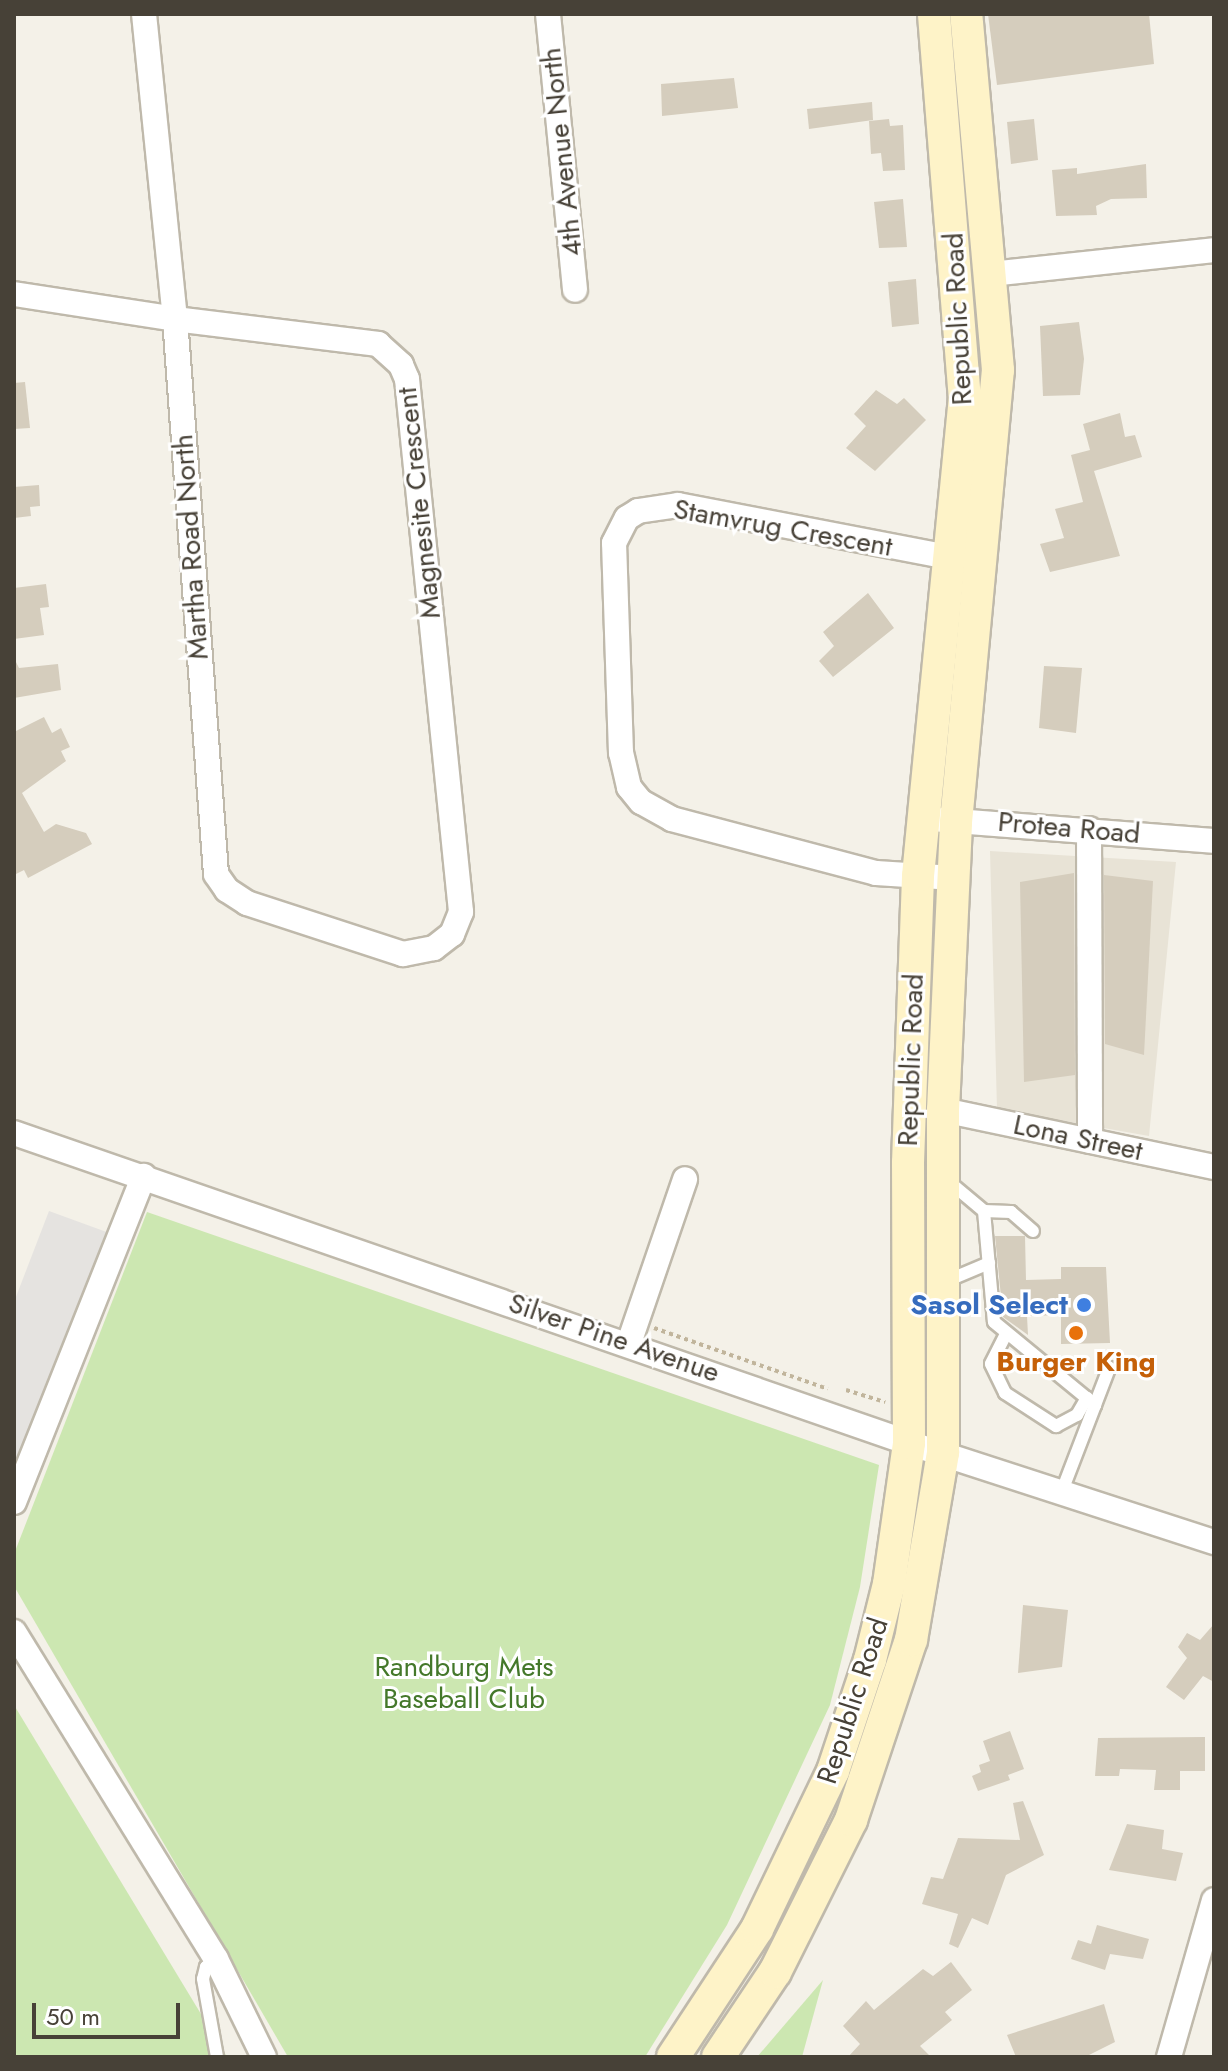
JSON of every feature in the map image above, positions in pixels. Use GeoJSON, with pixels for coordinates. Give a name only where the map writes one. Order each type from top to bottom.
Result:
{"type":"FeatureCollection","features":[{"type":"Feature","properties":{"kind":"main road","name":"Republic Road"},"geometry":{"type":"LineString","coordinates":[[673,2057],[757,1929],[833,1771],[870,1660],[889,1584],[909,1443],[908,1163],[918,876],[965,370],[934,14]]}},
{"type":"Feature","properties":{"kind":"main road","name":"Republic Road"},"geometry":{"type":"LineString","coordinates":[[718,2057],[775,1972],[851,1820],[911,1640],[943,1453],[943,1110],[956,822],[998,370],[966,14]]}},
{"type":"Feature","properties":{"kind":"street","name":"Martha Road North"},"geometry":{"type":"LineString","coordinates":[[144,14],[175,319],[216,874],[227,890],[247,903],[403,954]]}},
{"type":"Feature","properties":{"kind":"street","name":"4th Avenue North"},"geometry":{"type":"LineString","coordinates":[[548,14],[575,290]]}},
{"type":"Feature","properties":{"kind":"street"},"geometry":{"type":"LineString","coordinates":[[991,274],[1214,250]]}},
{"type":"Feature","properties":{"kind":"street","name":"Magnesite Crescent"},"geometry":{"type":"LineString","coordinates":[[14,294],[175,319],[378,344],[391,352],[407,379],[461,912],[443,942],[403,954]]}},
{"type":"Feature","properties":{"kind":"street","name":"Stamvrug Crescent"},"geometry":{"type":"LineString","coordinates":[[954,878],[876,873],[672,819],[641,802],[629,787],[621,753],[614,543],[627,518],[638,511],[678,505],[947,559],[982,562]]}},
{"type":"Feature","properties":{"kind":"street","name":"Protea Road"},"geometry":{"type":"LineString","coordinates":[[924,817],[1214,841]]}},
{"type":"Feature","properties":{"kind":"street"},"geometry":{"type":"LineString","coordinates":[[1089,829],[1090,1141]]}},
{"type":"Feature","properties":{"kind":"street","name":"Lona Street"},"geometry":{"type":"LineString","coordinates":[[943,1110],[1214,1167]]}},
{"type":"Feature","properties":{"kind":"street","name":"Silver Pine Avenue"},"geometry":{"type":"LineString","coordinates":[[14,1133],[629,1343],[909,1443],[1214,1542]]}},
{"type":"Feature","properties":{"kind":"street"},"geometry":{"type":"LineString","coordinates":[[14,1502],[144,1176]]}},
{"type":"Feature","properties":{"kind":"street"},"geometry":{"type":"LineString","coordinates":[[629,1343],[685,1179]]}},
{"type":"Feature","properties":{"kind":"street"},"geometry":{"type":"LineString","coordinates":[[14,1632],[216,1959],[264,2057]]}},
{"type":"Feature","properties":{"kind":"street"},"geometry":{"type":"LineString","coordinates":[[1169,2057],[1214,1900]]}},
{"type":"Feature","properties":{"kind":"lane"},"geometry":{"type":"LineString","coordinates":[[942,1175],[984,1211],[1011,1212],[1033,1231]]}},
{"type":"Feature","properties":{"kind":"lane"},"geometry":{"type":"LineString","coordinates":[[984,1211],[991,1313],[1005,1336],[1091,1402]]}},
{"type":"Feature","properties":{"kind":"lane"},"geometry":{"type":"LineString","coordinates":[[943,1283],[989,1263]]}},
{"type":"Feature","properties":{"kind":"lane"},"geometry":{"type":"LineString","coordinates":[[1005,1336],[991,1364],[1005,1393],[1056,1426],[1070,1421],[1091,1402]]}},
{"type":"Feature","properties":{"kind":"lane"},"geometry":{"type":"LineString","coordinates":[[1062,1491],[1091,1402],[1109,1368]]}},
{"type":"Feature","properties":{"kind":"lane"},"geometry":{"type":"LineString","coordinates":[[216,1959],[206,1967],[203,1979],[217,2057]]}},
{"type":"Feature","properties":{"kind":"path"},"geometry":{"type":"LineString","coordinates":[[648,1326],[828,1389]]}},
{"type":"Feature","properties":{"kind":"path"},"geometry":{"type":"LineString","coordinates":[[846,1390],[878,1404],[889,1401]]}},
{"type":"Feature","properties":{"kind":"shaded area"},"geometry":{"type":"Polygon","coordinates":[[[990,851],[1176,862],[1149,1136],[997,1109],[990,851]]]}},
{"type":"Feature","properties":{"kind":"shaded area"},"geometry":{"type":"Polygon","coordinates":[[[49,1211],[112,1234],[14,1496],[14,1302],[49,1211]]]}},
{"type":"Feature","properties":{"kind":"green space","name":"Randburg Mets Baseball Club"},"geometry":{"type":"Polygon","coordinates":[[[147,1212],[879,1465],[860,1587],[830,1705],[727,1925],[645,2057],[288,2057],[14,1586],[14,1554],[147,1212]]]}},
{"type":"Feature","properties":{"kind":"green space"},"geometry":{"type":"Polygon","coordinates":[[[14,1705],[227,2057],[14,2057],[14,1705]]]}},
{"type":"Feature","properties":{"kind":"green space"},"geometry":{"type":"Polygon","coordinates":[[[823,1980],[802,2057],[757,2057],[823,1980]]]}},
{"type":"Feature","properties":{"kind":"building"},"geometry":{"type":"Polygon","coordinates":[[[988,14],[1149,14],[1154,64],[997,85],[988,14]]]}},
{"type":"Feature","properties":{"kind":"building"},"geometry":{"type":"Polygon","coordinates":[[[734,78],[738,108],[662,116],[661,84],[734,78]]]}},
{"type":"Feature","properties":{"kind":"building"},"geometry":{"type":"Polygon","coordinates":[[[872,102],[873,120],[809,129],[807,109],[872,102]]]}},
{"type":"Feature","properties":{"kind":"building"},"geometry":{"type":"Polygon","coordinates":[[[889,119],[890,126],[903,125],[905,170],[883,171],[881,153],[871,154],[869,121],[889,119]]]}},
{"type":"Feature","properties":{"kind":"building"},"geometry":{"type":"Polygon","coordinates":[[[1034,119],[1038,160],[1011,164],[1007,122],[1034,119]]]}},
{"type":"Feature","properties":{"kind":"building"},"geometry":{"type":"Polygon","coordinates":[[[1146,164],[1147,198],[1111,199],[1096,206],[1097,215],[1056,216],[1052,170],[1077,168],[1077,174],[1146,164]]]}},
{"type":"Feature","properties":{"kind":"building"},"geometry":{"type":"Polygon","coordinates":[[[903,199],[907,247],[879,248],[874,202],[903,199]]]}},
{"type":"Feature","properties":{"kind":"building"},"geometry":{"type":"Polygon","coordinates":[[[916,279],[919,324],[892,327],[888,282],[916,279]]]}},
{"type":"Feature","properties":{"kind":"building"},"geometry":{"type":"Polygon","coordinates":[[[1079,322],[1084,359],[1080,395],[1043,396],[1040,326],[1079,322]]]}},
{"type":"Feature","properties":{"kind":"building"},"geometry":{"type":"Polygon","coordinates":[[[25,382],[30,428],[14,429],[14,383],[25,382]]]}},
{"type":"Feature","properties":{"kind":"building"},"geometry":{"type":"Polygon","coordinates":[[[876,390],[897,404],[904,398],[926,420],[875,471],[846,448],[866,426],[854,414],[876,390]]]}},
{"type":"Feature","properties":{"kind":"building"},"geometry":{"type":"Polygon","coordinates":[[[1120,413],[1125,437],[1135,435],[1142,457],[1094,471],[1120,556],[1050,572],[1040,544],[1064,538],[1055,509],[1083,502],[1071,455],[1090,450],[1083,424],[1120,413]]]}},
{"type":"Feature","properties":{"kind":"building"},"geometry":{"type":"Polygon","coordinates":[[[39,485],[40,506],[30,507],[31,516],[14,518],[14,487],[39,485]]]}},
{"type":"Feature","properties":{"kind":"building"},"geometry":{"type":"Polygon","coordinates":[[[46,584],[49,607],[40,608],[44,635],[14,639],[14,588],[46,584]]]}},
{"type":"Feature","properties":{"kind":"building"},"geometry":{"type":"Polygon","coordinates":[[[868,593],[894,628],[833,677],[819,661],[834,646],[823,632],[868,593]]]}},
{"type":"Feature","properties":{"kind":"building"},"geometry":{"type":"Polygon","coordinates":[[[14,658],[19,668],[58,664],[61,690],[14,698],[14,658]]]}},
{"type":"Feature","properties":{"kind":"building"},"geometry":{"type":"Polygon","coordinates":[[[1044,666],[1082,668],[1076,733],[1039,728],[1044,666]]]}},
{"type":"Feature","properties":{"kind":"building"},"geometry":{"type":"Polygon","coordinates":[[[44,717],[52,733],[61,728],[70,747],[61,751],[66,761],[22,793],[44,832],[56,824],[86,833],[92,844],[28,878],[24,870],[14,875],[14,732],[44,717]]]}},
{"type":"Feature","properties":{"kind":"building"},"geometry":{"type":"Polygon","coordinates":[[[1074,873],[1075,1075],[1024,1082],[1020,882],[1074,873]]]}},
{"type":"Feature","properties":{"kind":"building"},"geometry":{"type":"Polygon","coordinates":[[[1104,875],[1153,881],[1144,1055],[1105,1044],[1104,875]]]}},
{"type":"Feature","properties":{"kind":"building"},"geometry":{"type":"Polygon","coordinates":[[[995,1236],[1025,1236],[1026,1280],[1061,1279],[1061,1267],[1106,1267],[1110,1343],[1061,1344],[1061,1315],[1027,1316],[1028,1335],[1003,1317],[995,1236]]]}},
{"type":"Feature","properties":{"kind":"building"},"geometry":{"type":"Polygon","coordinates":[[[1023,1605],[1068,1610],[1062,1667],[1018,1673],[1023,1605]]]}},
{"type":"Feature","properties":{"kind":"building"},"geometry":{"type":"Polygon","coordinates":[[[1214,1624],[1214,1682],[1203,1676],[1184,1700],[1166,1687],[1187,1658],[1178,1647],[1187,1633],[1200,1640],[1214,1624]]]}},
{"type":"Feature","properties":{"kind":"building"},"geometry":{"type":"Polygon","coordinates":[[[1010,1731],[1024,1769],[1008,1775],[1010,1780],[978,1791],[972,1776],[981,1772],[979,1765],[990,1761],[983,1741],[1010,1731]]]}},
{"type":"Feature","properties":{"kind":"building"},"geometry":{"type":"Polygon","coordinates":[[[1205,1737],[1205,1771],[1180,1771],[1180,1790],[1154,1790],[1156,1770],[1120,1769],[1119,1776],[1095,1776],[1098,1738],[1205,1737]]]}},
{"type":"Feature","properties":{"kind":"building"},"geometry":{"type":"Polygon","coordinates":[[[1023,1801],[1044,1855],[1006,1875],[988,1925],[972,1918],[958,1948],[949,1944],[958,1914],[922,1904],[931,1877],[943,1879],[958,1838],[1020,1840],[1013,1803],[1023,1801]]]}},
{"type":"Feature","properties":{"kind":"building"},"geometry":{"type":"Polygon","coordinates":[[[1127,1824],[1164,1830],[1162,1849],[1183,1853],[1176,1881],[1109,1870],[1127,1824]]]}},
{"type":"Feature","properties":{"kind":"building"},"geometry":{"type":"Polygon","coordinates":[[[1097,1925],[1149,1939],[1143,1959],[1110,1954],[1105,1970],[1071,1959],[1078,1940],[1091,1944],[1097,1925]]]}},
{"type":"Feature","properties":{"kind":"building"},"geometry":{"type":"Polygon","coordinates":[[[951,1962],[972,1990],[945,2012],[952,2020],[920,2046],[931,2057],[848,2057],[860,2044],[843,2026],[866,2001],[874,2010],[923,1969],[933,1976],[951,1962]]]}},
{"type":"Feature","properties":{"kind":"building"},"geometry":{"type":"Polygon","coordinates":[[[1104,2004],[1115,2042],[1085,2057],[1016,2057],[1007,2035],[1104,2004]]]}},
{"type":"Feature","properties":{"kind":"place","name":"Sasol Select"},"geometry":{"type":"Point","coordinates":[1084,1305]}},
{"type":"Feature","properties":{"kind":"place","name":"Burger King"},"geometry":{"type":"Point","coordinates":[1076,1333]}}]}
